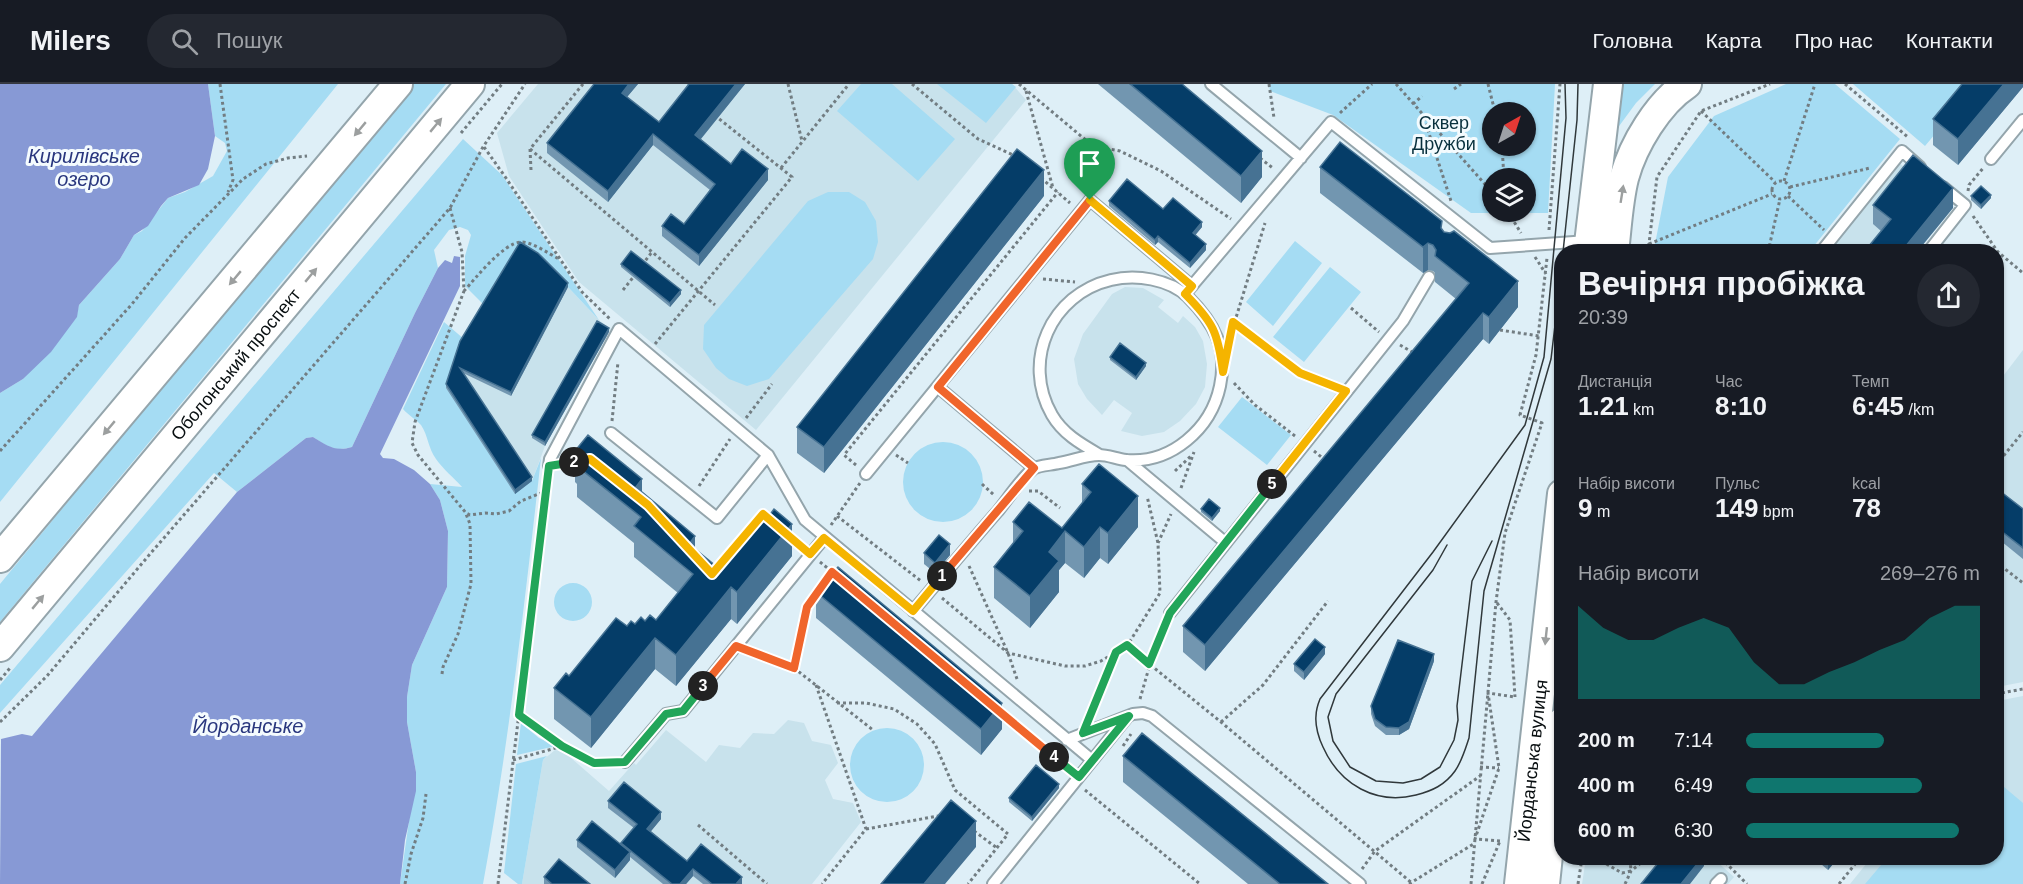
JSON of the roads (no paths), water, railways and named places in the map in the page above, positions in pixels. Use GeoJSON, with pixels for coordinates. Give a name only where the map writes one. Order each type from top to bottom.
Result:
{"type":"FeatureCollection","features":[{"type":"Feature","properties":{"kind":"main road"},"geometry":{"type":"LineString","coordinates":[[0,558],[398,84]]}},
{"type":"Feature","properties":{"kind":"main road","name":"Оболонський проспект"},"geometry":{"type":"LineString","coordinates":[[0,647],[470,84]]}},
{"type":"Feature","properties":{"kind":"main road"},"geometry":{"type":"LineString","coordinates":[[1597,244],[1608,84]]}},
{"type":"Feature","properties":{"kind":"main road"},"geometry":{"type":"LineString","coordinates":[[1599,244],[1640,140],[1660,108],[1687,84]]}},
{"type":"Feature","properties":{"kind":"main road","name":"Йорданська вулиця"},"geometry":{"type":"LineString","coordinates":[[1519,884],[1554,567]]}},
{"type":"Feature","properties":{"kind":"main road","name":"Йорданська вулиця"},"geometry":{"type":"LineString","coordinates":[[1545,884],[1554,798]]}},
{"type":"Feature","properties":{"kind":"lane"},"geometry":{"type":"LineString","coordinates":[[1211,84],[1301,158]]}},
{"type":"Feature","properties":{"kind":"lane"},"geometry":{"type":"LineString","coordinates":[[1991,159],[2023,120]]}},
{"type":"Feature","properties":{"kind":"lane"},"geometry":{"type":"LineString","coordinates":[[1188,290],[1331,122],[1490,248],[1554,245]]}},
{"type":"Feature","properties":{"kind":"lane"},"geometry":{"type":"LineString","coordinates":[[1827,244],[1902,152],[1929,174]]}},
{"type":"Feature","properties":{"kind":"lane"},"geometry":{"type":"LineString","coordinates":[[1934,244],[1965,205],[1938,182]]}},
{"type":"Feature","properties":{"kind":"lane"},"geometry":{"type":"LineString","coordinates":[[866,474],[1090,200],[1188,290],[1206,315],[1219,342],[1223,372],[1217,401],[1202,427],[1179,447],[1154,458],[1127,460],[1100,455],[1072,439],[1052,416],[1041,386],[1040,355],[1050,326],[1069,301],[1095,284],[1125,277],[1157,280],[1188,290]]}},
{"type":"Feature","properties":{"kind":"lane"},"geometry":{"type":"LineString","coordinates":[[1457,241],[1463,228]]}},
{"type":"Feature","properties":{"kind":"lane"},"geometry":{"type":"LineString","coordinates":[[1170,613],[1403,321],[1429,278]]}},
{"type":"Feature","properties":{"kind":"lane"},"geometry":{"type":"LineString","coordinates":[[549,466],[550,459],[619,329],[768,455],[805,520],[824,538],[1092,760]]}},
{"type":"Feature","properties":{"kind":"lane"},"geometry":{"type":"LineString","coordinates":[[938,387],[1034,468]]}},
{"type":"Feature","properties":{"kind":"lane"},"geometry":{"type":"LineString","coordinates":[[611,433],[717,518],[768,455]]}},
{"type":"Feature","properties":{"kind":"lane"},"geometry":{"type":"LineString","coordinates":[[913,611],[1034,468],[1100,455]]}},
{"type":"Feature","properties":{"kind":"lane"},"geometry":{"type":"LineString","coordinates":[[1127,460],[1226,543]]}},
{"type":"Feature","properties":{"kind":"lane"},"geometry":{"type":"LineString","coordinates":[[759,465],[784,484]]}},
{"type":"Feature","properties":{"kind":"lane"},"geometry":{"type":"LineString","coordinates":[[625,762],[666,714],[683,711],[824,538]]}},
{"type":"Feature","properties":{"kind":"lane"},"geometry":{"type":"LineString","coordinates":[[1067,740],[1129,716],[1143,713],[1152,716],[1357,882]]}},
{"type":"Feature","properties":{"kind":"lane"},"geometry":{"type":"LineString","coordinates":[[993,884],[1129,716]]}},
{"type":"Feature","properties":{"kind":"water","name":"Кирилівське озеро"},"geometry":{"type":"Polygon","coordinates":[[[0,84],[208,84],[215,136],[208,169],[199,185],[168,198],[148,226],[134,235],[120,259],[79,305],[77,317],[51,352],[23,379],[0,393],[0,84]]]}},
{"type":"Feature","properties":{"kind":"water","name":"Йорданське"},"geometry":{"type":"Polygon","coordinates":[[[454,256],[460,257],[460,286],[380,454],[383,458],[394,459],[414,470],[430,484],[440,500],[448,531],[447,587],[412,665],[407,697],[407,722],[416,772],[416,791],[405,840],[400,884],[0,884],[1,739],[22,734],[32,736],[237,492],[306,438],[313,437],[336,448],[352,447],[438,268],[445,260],[452,263],[454,256]]]}},
{"type":"Feature","properties":{"kind":"tram line"},"geometry":{"type":"LineString","coordinates":[[1554,244],[1566,118],[1565,84]]}},
{"type":"Feature","properties":{"kind":"tram line"},"geometry":{"type":"LineString","coordinates":[[1564,244],[1577,120],[1578,84]]}},
{"type":"Feature","properties":{"kind":"tram line"},"geometry":{"type":"LineString","coordinates":[[1554,248],[1544,357],[1525,425],[1433,552],[1320,699],[1317,708],[1318,732],[1330,760],[1349,782],[1373,794],[1401,797],[1433,789],[1451,776],[1465,751],[1469,738],[1484,591],[1551,359],[1554,334]]}},
{"type":"Feature","properties":{"kind":"tram line"},"geometry":{"type":"LineString","coordinates":[[1447,545],[1433,570],[1336,694],[1328,717],[1333,741],[1350,767],[1376,781],[1403,783],[1421,779],[1440,767],[1454,740],[1472,581],[1492,541]]}},
{"type":"Feature","properties":{"kind":"park label","name":"Сквер Дружби"},"geometry":{"type":"Point","coordinates":[1444,133]}}]}
